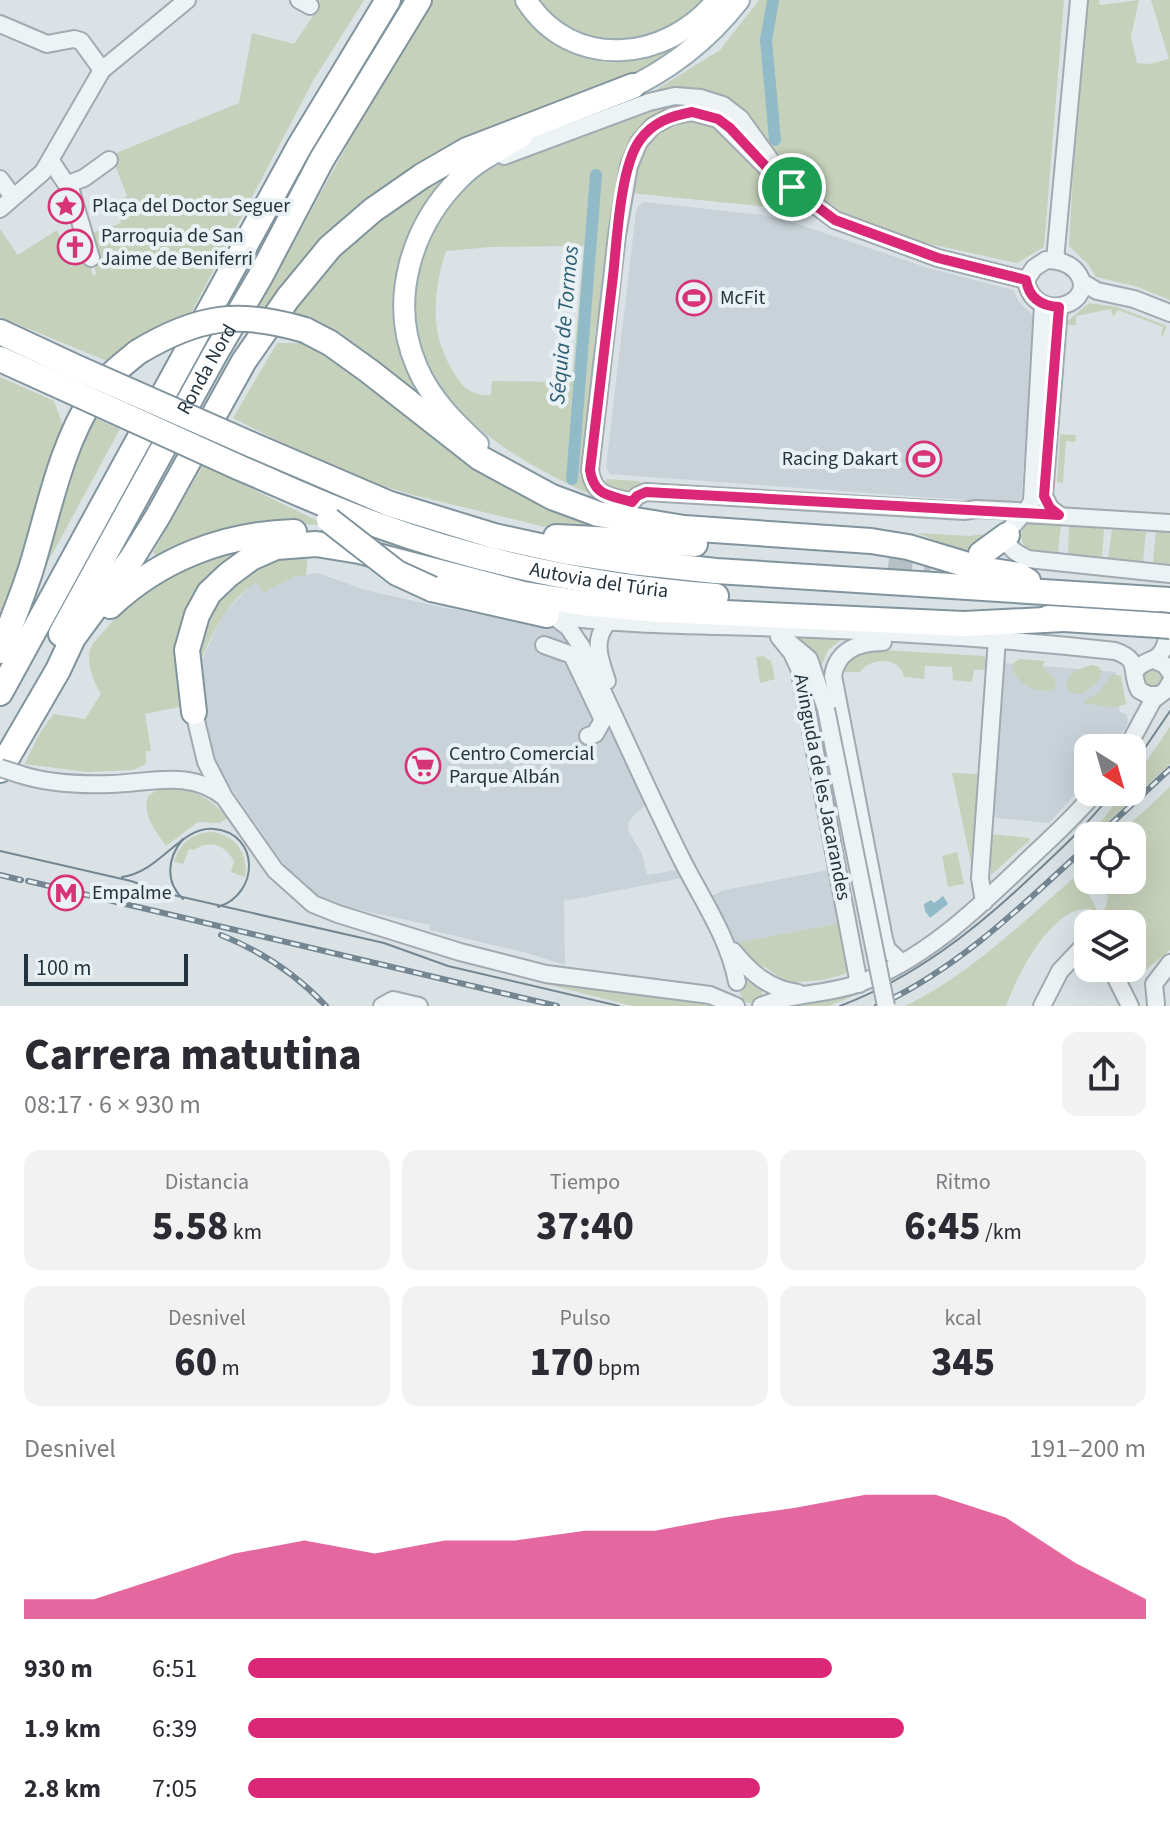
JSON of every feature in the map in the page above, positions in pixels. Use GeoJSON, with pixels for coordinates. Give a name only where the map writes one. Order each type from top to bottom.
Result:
{"type":"FeatureCollection","features":[{"type":"Feature","properties":{"kind":"highway","name":"Ronda Nord"},"geometry":{"type":"LineString","coordinates":[[0,693],[284,174],[388,0]]}},
{"type":"Feature","properties":{"kind":"highway","name":"Ronda Nord"},"geometry":{"type":"LineString","coordinates":[[0,744],[260,277],[322,159],[419,0]]}},
{"type":"Feature","properties":{"kind":"highway"},"geometry":{"type":"LineString","coordinates":[[6,771],[73,638],[132,558],[158,516],[244,361],[288,298],[330,247],[373,210],[467,150],[633,86]]}},
{"type":"Feature","properties":{"kind":"highway"},"geometry":{"type":"LineString","coordinates":[[0,651],[30,571],[67,448],[96,392],[138,352],[191,325],[220,319],[254,318],[305,330],[356,362],[480,458],[513,478],[598,514],[684,528],[871,541],[908,547],[981,569],[1018,575],[1051,592]]}},
{"type":"Feature","properties":{"kind":"highway"},"geometry":{"type":"LineString","coordinates":[[0,332],[68,376]]}},
{"type":"Feature","properties":{"kind":"highway"},"geometry":{"type":"LineString","coordinates":[[0,359],[68,376]]}},
{"type":"Feature","properties":{"kind":"highway","name":"Autovia del Túria"},"geometry":{"type":"LineString","coordinates":[[68,376],[250,444],[390,504],[494,536],[632,562],[716,571],[1051,592],[1166,612]]}},
{"type":"Feature","properties":{"kind":"highway","name":"Autovia del Túria"},"geometry":{"type":"LineString","coordinates":[[68,376],[238,467],[382,527],[489,560],[639,590],[714,596],[1064,619],[1166,612]]}},
{"type":"Feature","properties":{"kind":"highway"},"geometry":{"type":"LineString","coordinates":[[238,467],[261,484],[329,520],[397,573],[432,589],[547,615]]}},
{"type":"Feature","properties":{"kind":"highway"},"geometry":{"type":"LineString","coordinates":[[425,515],[508,526],[554,537],[889,557]]}},
{"type":"Feature","properties":{"kind":"highway"},"geometry":{"type":"LineString","coordinates":[[58,670],[105,611],[126,590],[166,564],[211,544],[270,533],[319,534],[360,543],[402,562]]}},
{"type":"Feature","properties":{"kind":"highway"},"geometry":{"type":"LineString","coordinates":[[981,554],[992,549],[1007,535]]}},
{"type":"Feature","properties":{"kind":"highway"},"geometry":{"type":"LineString","coordinates":[[194,712],[187,650],[197,615],[209,593],[228,575],[251,558],[276,547],[316,544],[402,562],[524,594],[582,603],[659,610],[964,624],[1064,619]]}},
{"type":"Feature","properties":{"kind":"main road"},"geometry":{"type":"LineString","coordinates":[[526,0],[544,22],[569,39],[618,52],[646,48],[676,36],[699,19],[717,0]]}},
{"type":"Feature","properties":{"kind":"main road"},"geometry":{"type":"LineString","coordinates":[[645,522],[553,489],[517,471],[487,452],[459,426],[435,399],[417,366],[403,302],[409,259],[424,225],[462,175],[530,133],[633,86],[684,57],[719,26],[739,0]]}},
{"type":"Feature","properties":{"kind":"street"},"geometry":{"type":"LineString","coordinates":[[0,209],[37,179],[51,161],[102,70],[187,0]]}},
{"type":"Feature","properties":{"kind":"street"},"geometry":{"type":"LineString","coordinates":[[1055,260],[1079,0]]}},
{"type":"Feature","properties":{"kind":"street"},"geometry":{"type":"LineString","coordinates":[[0,24],[41,43],[81,41],[102,70]]}},
{"type":"Feature","properties":{"kind":"street"},"geometry":{"type":"LineString","coordinates":[[444,195],[490,162],[520,149],[649,102],[675,96],[701,98],[723,105],[740,118],[792,187]]}},
{"type":"Feature","properties":{"kind":"street"},"geometry":{"type":"LineString","coordinates":[[1026,280],[938,258],[835,220],[771,172],[718,119],[692,112],[672,116],[653,126],[639,142],[629,166],[590,470],[592,484],[601,493],[632,502],[646,492],[950,510],[1018,511],[1025,514],[1170,523]]}},
{"type":"Feature","properties":{"kind":"street"},"geometry":{"type":"LineString","coordinates":[[70,185],[109,160]]}},
{"type":"Feature","properties":{"kind":"street"},"geometry":{"type":"LineString","coordinates":[[51,161],[70,185],[91,258]]}},
{"type":"Feature","properties":{"kind":"street"},"geometry":{"type":"LineString","coordinates":[[0,179],[13,197]]}},
{"type":"Feature","properties":{"kind":"street"},"geometry":{"type":"LineString","coordinates":[[1055,260],[1072,267],[1081,288],[1075,300],[1051,306],[1030,294],[1026,280],[1039,264],[1055,260]]}},
{"type":"Feature","properties":{"kind":"street"},"geometry":{"type":"LineString","coordinates":[[1081,288],[1134,299],[1170,313]]}},
{"type":"Feature","properties":{"kind":"street"},"geometry":{"type":"LineString","coordinates":[[1051,306],[1032,500],[1025,514],[1012,524],[1007,535],[1015,550],[1028,559],[1170,574]]}},
{"type":"Feature","properties":{"kind":"street"},"geometry":{"type":"LineString","coordinates":[[1051,306],[1044,496],[1050,508],[1059,515]]}},
{"type":"Feature","properties":{"kind":"street"},"geometry":{"type":"LineString","coordinates":[[1154,660],[1167,644],[1166,612]]}},
{"type":"Feature","properties":{"kind":"street"},"geometry":{"type":"LineString","coordinates":[[547,615],[607,623],[997,639],[1115,651],[1126,655],[1136,670],[1136,685],[1157,691],[1135,734]]}},
{"type":"Feature","properties":{"kind":"street"},"geometry":{"type":"LineString","coordinates":[[547,615],[562,621],[575,636],[625,735],[722,937],[734,967],[736,983],[733,995],[738,1006]]}},
{"type":"Feature","properties":{"kind":"street"},"geometry":{"type":"LineString","coordinates":[[607,623],[597,644],[625,735]]}},
{"type":"Feature","properties":{"kind":"street"},"geometry":{"type":"LineString","coordinates":[[716,626],[747,628],[779,637]]}},
{"type":"Feature","properties":{"kind":"street","name":"Avinguda de les Jacarandes"},"geometry":{"type":"LineString","coordinates":[[826,709],[826,669],[842,646],[862,637],[902,634]]}},
{"type":"Feature","properties":{"kind":"street","name":"Avinguda de les Jacarandes"},"geometry":{"type":"LineString","coordinates":[[901,962],[887,949],[884,939],[833,676],[838,659],[864,643],[908,642],[931,636]]}},
{"type":"Feature","properties":{"kind":"street","name":"Avinguda de les Jacarandes"},"geometry":{"type":"LineString","coordinates":[[779,637],[809,659],[826,709],[886,1006]]}},
{"type":"Feature","properties":{"kind":"street","name":"Avinguda de les Jacarandes"},"geometry":{"type":"LineString","coordinates":[[779,637],[799,668],[859,984]]}},
{"type":"Feature","properties":{"kind":"street"},"geometry":{"type":"LineString","coordinates":[[984,902],[980,878],[997,639]]}},
{"type":"Feature","properties":{"kind":"street"},"geometry":{"type":"LineString","coordinates":[[544,645],[567,651],[576,662],[603,720],[595,734],[588,736]]}},
{"type":"Feature","properties":{"kind":"street"},"geometry":{"type":"LineString","coordinates":[[1136,670],[1146,661],[1154,660],[1165,665],[1170,672]]}},
{"type":"Feature","properties":{"kind":"street"},"geometry":{"type":"LineString","coordinates":[[194,712],[206,762],[224,797],[275,870],[313,904],[460,952],[546,974],[714,996],[738,1006]]}},
{"type":"Feature","properties":{"kind":"street"},"geometry":{"type":"LineString","coordinates":[[6,771],[48,781],[79,784],[185,779],[214,789],[224,797]]}},
{"type":"Feature","properties":{"kind":"street"},"geometry":{"type":"LineString","coordinates":[[760,1006],[775,1000],[859,984],[901,962],[984,902],[1082,806]]}},
{"type":"Feature","properties":{"kind":"street"},"geometry":{"type":"LineString","coordinates":[[722,937],[760,979],[767,993],[760,1006]]}},
{"type":"Feature","properties":{"kind":"street"},"geometry":{"type":"LineString","coordinates":[[1042,1006],[1060,971],[1074,956]]}},
{"type":"Feature","properties":{"kind":"street"},"geometry":{"type":"LineString","coordinates":[[1156,1005],[1170,963]]}},
{"type":"Feature","properties":{"kind":"street"},"geometry":{"type":"LineString","coordinates":[[714,996],[748,976],[782,990],[809,994]]}},
{"type":"Feature","properties":{"kind":"street"},"geometry":{"type":"LineString","coordinates":[[1118,982],[1128,1003]]}},
{"type":"Feature","properties":{"kind":"street"},"geometry":{"type":"LineString","coordinates":[[1128,1003],[1131,993],[1162,984]]}},
{"type":"Feature","properties":{"kind":"street"},"geometry":{"type":"LineString","coordinates":[[388,1003],[419,1006]]}},
{"type":"Feature","properties":{"kind":"shaded area"},"geometry":{"type":"Polygon","coordinates":[[[644,202],[783,219],[928,268],[1013,290],[1035,321],[1021,499],[1014,503],[610,474],[606,467],[636,212],[644,202]]]}},
{"type":"Feature","properties":{"kind":"shaded area","name":"Centro Comercial Parque Albán"},"geometry":{"type":"Polygon","coordinates":[[[318,573],[365,590],[563,629],[648,803],[628,824],[629,832],[642,854],[647,875],[678,870],[682,878],[564,901],[565,965],[430,930],[430,925],[323,902],[298,881],[280,859],[213,762],[196,672],[223,615],[249,587],[257,582],[263,592],[293,577],[318,573]]]}},
{"type":"Feature","properties":{"kind":"shaded area"},"geometry":{"type":"Polygon","coordinates":[[[1004,663],[1116,672],[1116,683],[1121,684],[1119,711],[1127,715],[1128,722],[1121,734],[1074,734],[1074,795],[1049,823],[997,818],[992,812],[1004,663]]]}},
{"type":"Feature","properties":{"kind":"shaded area"},"geometry":{"type":"Polygon","coordinates":[[[829,870],[840,923],[736,943],[710,897],[724,890],[829,870]]]}},
{"type":"Feature","properties":{"kind":"green space"},"geometry":{"type":"Polygon","coordinates":[[[309,0],[364,0],[313,81],[191,313],[145,334],[109,362],[0,317],[0,229],[18,255],[57,230],[71,266],[89,260],[93,276],[96,274],[89,234],[121,223],[113,202],[127,196],[111,155],[239,103],[252,33],[294,44],[319,7],[309,0]]]}},
{"type":"Feature","properties":{"kind":"green space"},"geometry":{"type":"Polygon","coordinates":[[[433,0],[516,0],[530,18],[650,55],[694,37],[631,78],[465,145],[272,309],[258,308],[352,136],[433,0]]]}},
{"type":"Feature","properties":{"kind":"green space"},"geometry":{"type":"Polygon","coordinates":[[[537,0],[707,0],[689,17],[668,29],[620,41],[596,39],[574,32],[553,19],[537,0]]]}},
{"type":"Feature","properties":{"kind":"green space"},"geometry":{"type":"Polygon","coordinates":[[[759,0],[1064,0],[1044,247],[1017,263],[893,236],[846,220],[790,178],[754,123],[726,99],[691,88],[665,90],[646,96],[720,50],[759,0]]]}},
{"type":"Feature","properties":{"kind":"green space"},"geometry":{"type":"Polygon","coordinates":[[[1088,0],[1099,0],[1100,5],[1139,0],[1131,37],[1137,63],[1150,64],[1169,59],[1151,0],[1170,0],[1170,300],[1135,286],[1096,277],[1087,263],[1069,246],[1077,102],[1088,0]]]}},
{"type":"Feature","properties":{"kind":"green space"},"geometry":{"type":"Polygon","coordinates":[[[672,102],[717,108],[749,136],[718,115],[644,128],[595,332],[588,439],[597,495],[640,509],[603,499],[545,472],[488,436],[464,414],[443,391],[428,364],[418,335],[415,302],[420,266],[431,234],[449,205],[476,179],[514,158],[672,102]],[[584,246],[446,251],[436,297],[437,327],[445,357],[464,386],[478,394],[491,395],[492,381],[572,382],[584,246]]]}},
{"type":"Feature","properties":{"kind":"green space"},"geometry":{"type":"Polygon","coordinates":[[[689,118],[714,124],[788,193],[780,208],[630,193],[635,167],[651,136],[669,124],[689,118]]]}},
{"type":"Feature","properties":{"kind":"green space"},"geometry":{"type":"Polygon","coordinates":[[[456,171],[424,209],[412,231],[398,277],[397,326],[402,351],[411,380],[432,411],[349,343],[292,313],[345,251],[409,200],[456,171]]]}},
{"type":"Feature","properties":{"kind":"green space"},"geometry":{"type":"Polygon","coordinates":[[[1089,303],[1117,307],[1167,326],[1163,336],[1163,327],[1118,310],[1113,317],[1111,309],[1076,316],[1076,325],[1068,325],[1061,418],[1068,321],[1089,303]]]}},
{"type":"Feature","properties":{"kind":"green space"},"geometry":{"type":"Polygon","coordinates":[[[306,340],[330,354],[457,456],[511,490],[579,516],[649,535],[554,529],[413,495],[366,481],[233,418],[277,343],[306,340]]]}},
{"type":"Feature","properties":{"kind":"green space"},"geometry":{"type":"Polygon","coordinates":[[[0,377],[54,401],[63,426],[32,531],[0,614],[0,377]]]}},
{"type":"Feature","properties":{"kind":"green space"},"geometry":{"type":"Polygon","coordinates":[[[90,416],[120,429],[44,569],[41,569],[90,416]]]}},
{"type":"Feature","properties":{"kind":"green space"},"geometry":{"type":"Polygon","coordinates":[[[1060,434],[1076,435],[1075,442],[1066,441],[1063,483],[1057,482],[1060,434]]]}},
{"type":"Feature","properties":{"kind":"green space"},"geometry":{"type":"Polygon","coordinates":[[[203,465],[326,525],[273,524],[188,543],[157,557],[153,552],[203,465]]]}},
{"type":"Feature","properties":{"kind":"green space"},"geometry":{"type":"Polygon","coordinates":[[[606,479],[641,483],[632,490],[624,491],[606,484],[606,479]]]}},
{"type":"Feature","properties":{"kind":"green space"},"geometry":{"type":"Polygon","coordinates":[[[1034,521],[1061,525],[1058,552],[1027,549],[1021,533],[1027,523],[1034,521]]]}},
{"type":"Feature","properties":{"kind":"green space"},"geometry":{"type":"Polygon","coordinates":[[[1069,525],[1104,528],[1102,557],[1068,554],[1069,525]]]}},
{"type":"Feature","properties":{"kind":"green space"},"geometry":{"type":"Polygon","coordinates":[[[1112,528],[1146,532],[1143,561],[1108,559],[1112,528]]]}},
{"type":"Feature","properties":{"kind":"green space"},"geometry":{"type":"Polygon","coordinates":[[[1156,530],[1170,530],[1170,564],[1153,562],[1156,530]]]}},
{"type":"Feature","properties":{"kind":"green space"},"geometry":{"type":"Polygon","coordinates":[[[917,533],[969,536],[994,533],[969,554],[917,533]]]}},
{"type":"Feature","properties":{"kind":"green space"},"geometry":{"type":"Polygon","coordinates":[[[248,547],[204,597],[189,705],[145,714],[151,751],[146,751],[146,764],[133,770],[87,772],[25,764],[41,731],[54,714],[85,719],[101,694],[91,670],[90,651],[121,612],[170,576],[248,547]]]}},
{"type":"Feature","properties":{"kind":"green space"},"geometry":{"type":"Polygon","coordinates":[[[308,552],[306,575],[293,577],[263,593],[257,582],[236,599],[220,622],[196,672],[194,653],[209,606],[251,564],[308,552]]]}},
{"type":"Feature","properties":{"kind":"green space"},"geometry":{"type":"Polygon","coordinates":[[[790,635],[844,637],[828,650],[821,667],[808,647],[790,635]]]}},
{"type":"Feature","properties":{"kind":"green space"},"geometry":{"type":"Polygon","coordinates":[[[867,649],[984,656],[988,661],[987,670],[974,670],[972,682],[953,680],[952,667],[925,666],[924,679],[904,677],[897,665],[884,661],[877,661],[860,672],[842,672],[847,660],[867,649]]]}},
{"type":"Feature","properties":{"kind":"green space"},"geometry":{"type":"Polygon","coordinates":[[[763,656],[771,661],[775,679],[760,683],[756,657],[763,656]]]}},
{"type":"Feature","properties":{"kind":"green space"},"geometry":{"type":"Polygon","coordinates":[[[1020,659],[1045,661],[1042,666],[1056,681],[1054,689],[1035,689],[1023,683],[1012,668],[1013,663],[1020,659]]]}},
{"type":"Feature","properties":{"kind":"green space"},"geometry":{"type":"Polygon","coordinates":[[[1093,665],[1102,672],[1097,683],[1080,694],[1069,692],[1066,684],[1070,676],[1093,665]]]}},
{"type":"Feature","properties":{"kind":"green space"},"geometry":{"type":"Polygon","coordinates":[[[1150,667],[1160,669],[1165,678],[1157,689],[1144,685],[1142,676],[1150,667]]]}},
{"type":"Feature","properties":{"kind":"green space"},"geometry":{"type":"Polygon","coordinates":[[[1113,674],[1121,676],[1126,704],[1114,708],[1084,703],[1098,693],[1113,674]]]}},
{"type":"Feature","properties":{"kind":"green space"},"geometry":{"type":"Polygon","coordinates":[[[1170,727],[1170,764],[1146,786],[1146,762],[1170,727]]]}},
{"type":"Feature","properties":{"kind":"green space"},"geometry":{"type":"Polygon","coordinates":[[[952,773],[978,774],[971,863],[952,773]]]}},
{"type":"Feature","properties":{"kind":"green space"},"geometry":{"type":"Polygon","coordinates":[[[1170,787],[1170,950],[1146,970],[1146,910],[1105,910],[1106,894],[1146,894],[1146,822],[1132,822],[1170,787]]]}},
{"type":"Feature","properties":{"kind":"green space"},"geometry":{"type":"Polygon","coordinates":[[[160,788],[198,794],[213,803],[227,818],[220,823],[198,822],[166,846],[147,810],[148,796],[160,788]]]}},
{"type":"Feature","properties":{"kind":"green space"},"geometry":{"type":"Polygon","coordinates":[[[1114,806],[1125,806],[1108,822],[1100,822],[1114,806]]]}},
{"type":"Feature","properties":{"kind":"green space"},"geometry":{"type":"Polygon","coordinates":[[[213,832],[229,837],[239,847],[245,861],[245,877],[231,872],[234,861],[217,845],[189,849],[183,864],[174,862],[188,840],[213,832]]]}},
{"type":"Feature","properties":{"kind":"green space"},"geometry":{"type":"Polygon","coordinates":[[[991,834],[1030,840],[991,875],[991,834]]]}},
{"type":"Feature","properties":{"kind":"green space"},"geometry":{"type":"Polygon","coordinates":[[[957,852],[964,884],[948,887],[942,856],[957,852]]]}},
{"type":"Feature","properties":{"kind":"green space"},"geometry":{"type":"Polygon","coordinates":[[[1074,877],[1074,894],[1089,894],[1097,910],[1074,910],[1050,930],[1027,961],[1006,1006],[905,1006],[974,963],[1074,877]]]}},
{"type":"Feature","properties":{"kind":"green space"},"geometry":{"type":"Polygon","coordinates":[[[840,923],[849,969],[844,974],[824,980],[788,983],[755,963],[736,943],[840,923]]]}},
{"type":"Feature","properties":{"kind":"green space"},"geometry":{"type":"Polygon","coordinates":[[[751,981],[759,984],[762,992],[759,1000],[751,1003],[743,1000],[740,992],[743,984],[751,981]]]}},
{"type":"Feature","properties":{"kind":"green space"},"geometry":{"type":"Polygon","coordinates":[[[542,983],[625,990],[728,1006],[633,1006],[542,983]]]}},
{"type":"Feature","properties":{"kind":"green space"},"geometry":{"type":"Polygon","coordinates":[[[868,985],[868,990],[829,1006],[773,1006],[843,996],[868,985]]]}},
{"type":"Feature","properties":{"kind":"water"},"geometry":{"type":"Polygon","coordinates":[[[943,896],[948,904],[930,918],[924,904],[931,900],[934,903],[943,896]]]}},
{"type":"Feature","properties":{"kind":"waterway"},"geometry":{"type":"LineString","coordinates":[[773,1],[766,40],[775,140]]}},
{"type":"Feature","properties":{"kind":"waterway","name":"Séquia de Tormos"},"geometry":{"type":"LineString","coordinates":[[572,479],[596,175]]}},
{"type":"Feature","properties":{"kind":"tunnel"},"geometry":{"type":"LineString","coordinates":[[889,557],[931,561]]}},
{"type":"Feature","properties":{"kind":"tram line"},"geometry":{"type":"LineString","coordinates":[[1146,746],[1170,711]]}},
{"type":"Feature","properties":{"kind":"tram line"},"geometry":{"type":"LineString","coordinates":[[840,1006],[918,967],[966,933],[1064,846],[1101,806]]}},
{"type":"Feature","properties":{"kind":"tram line"},"geometry":{"type":"LineString","coordinates":[[122,877],[148,867],[180,842],[202,830],[229,833],[240,841],[247,852],[249,865],[242,890],[218,907]]}},
{"type":"Feature","properties":{"kind":"tram line"},"geometry":{"type":"LineString","coordinates":[[183,839],[174,854],[170,870],[173,885],[183,899]]}},
{"type":"Feature","properties":{"kind":"tram line"},"geometry":{"type":"LineString","coordinates":[[0,851],[131,881],[169,894],[384,943],[448,966],[619,1006]]}},
{"type":"Feature","properties":{"kind":"railway"},"geometry":{"type":"LineString","coordinates":[[1113,822],[1170,769]]}},
{"type":"Feature","properties":{"kind":"railway"},"geometry":{"type":"LineString","coordinates":[[877,1006],[907,991],[962,954],[1014,913],[1074,858]]}},
{"type":"Feature","properties":{"kind":"railway"},"geometry":{"type":"LineString","coordinates":[[0,875],[21,880]]}},
{"type":"Feature","properties":{"kind":"railway"},"geometry":{"type":"LineString","coordinates":[[28,881],[557,1006]]}},
{"type":"Feature","properties":{"kind":"railway"},"geometry":{"type":"LineString","coordinates":[[221,935],[277,964],[326,1006]]}},
{"type":"Feature","properties":{"kind":"place","name":"Plaça del Doctor Seguer"},"geometry":{"type":"Point","coordinates":[66,206]}},
{"type":"Feature","properties":{"kind":"place","name":"Parroquia de San Jaime de Beniferri"},"geometry":{"type":"Point","coordinates":[75,247]}},
{"type":"Feature","properties":{"kind":"place","name":"McFit"},"geometry":{"type":"Point","coordinates":[694,298]}},
{"type":"Feature","properties":{"kind":"place","name":"Racing Dakart"},"geometry":{"type":"Point","coordinates":[924,459]}},
{"type":"Feature","properties":{"kind":"place","name":"Centro Comercial Parque Albán"},"geometry":{"type":"Point","coordinates":[423,766]}},
{"type":"Feature","properties":{"kind":"place","name":"Empalme"},"geometry":{"type":"Point","coordinates":[66,893]}},
{"type":"Feature","properties":{"kind":"route"},"geometry":{"type":"LineString","coordinates":[[692,112],[718,119],[771,172],[792,187],[811,205],[835,220],[938,258],[1026,280],[1035,299],[1043,305],[1059,307],[1044,496],[1046,503],[1059,515],[646,492],[632,502],[601,493],[592,484],[590,470],[617,235],[629,166],[639,142],[653,126],[672,116],[692,112]]}}]}
